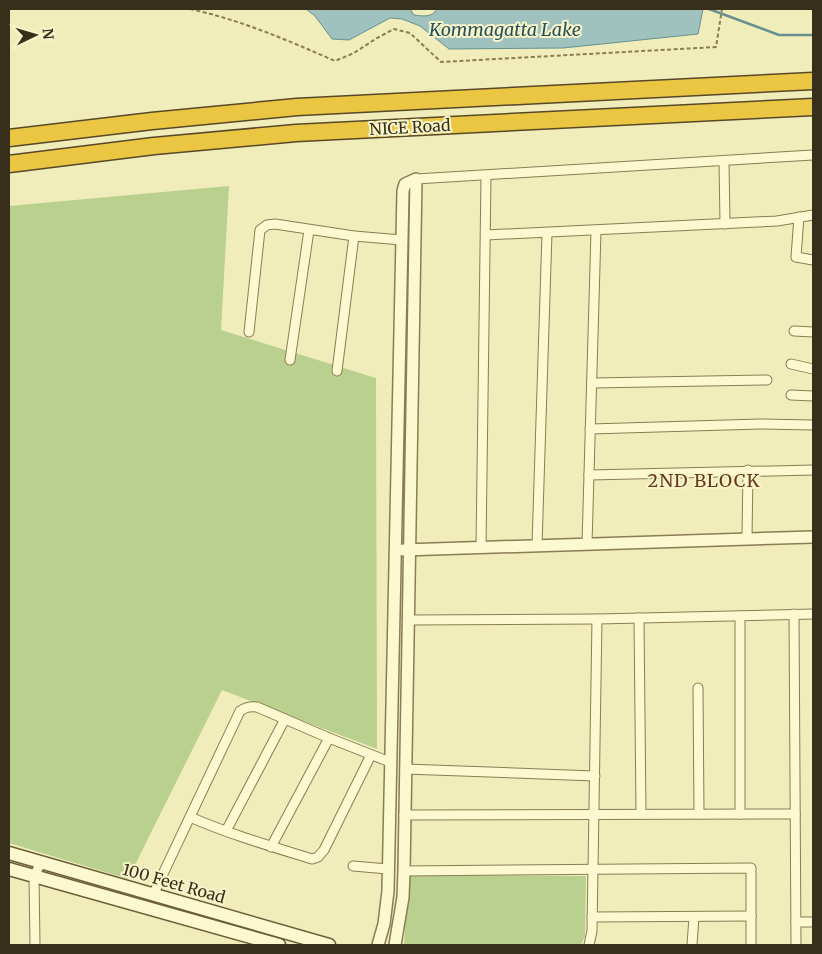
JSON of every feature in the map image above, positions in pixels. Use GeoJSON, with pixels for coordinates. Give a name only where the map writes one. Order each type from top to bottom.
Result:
{"type":"FeatureCollection","features":[{"type":"Feature","properties":{"kind":"highway","name":"NICE Road"},"geometry":{"type":"LineString","coordinates":[[9,138],[152,121],[297,107],[813,81]]}},
{"type":"Feature","properties":{"kind":"highway","name":"NICE Road"},"geometry":{"type":"LineString","coordinates":[[9,164],[154,146],[296,132],[813,107]]}},
{"type":"Feature","properties":{"kind":"main road","name":"100 Feet Road"},"geometry":{"type":"LineString","coordinates":[[9,853],[329,945]]}},
{"type":"Feature","properties":{"kind":"main road","name":"100 Feet Road"},"geometry":{"type":"LineString","coordinates":[[9,870],[251,941],[278,945]]}},
{"type":"Feature","properties":{"kind":"street"},"geometry":{"type":"LineString","coordinates":[[378,945],[387,909],[403,191],[405,184],[416,179],[724,162],[813,155]]}},
{"type":"Feature","properties":{"kind":"street"},"geometry":{"type":"LineString","coordinates":[[724,162],[725,224]]}},
{"type":"Feature","properties":{"kind":"street"},"geometry":{"type":"LineString","coordinates":[[481,547],[486,176]]}},
{"type":"Feature","properties":{"kind":"street"},"geometry":{"type":"LineString","coordinates":[[395,945],[404,871],[416,179]]}},
{"type":"Feature","properties":{"kind":"street"},"geometry":{"type":"LineString","coordinates":[[486,235],[777,221],[813,215]]}},
{"type":"Feature","properties":{"kind":"street"},"geometry":{"type":"LineString","coordinates":[[799,217],[796,257],[813,260]]}},
{"type":"Feature","properties":{"kind":"street"},"geometry":{"type":"LineString","coordinates":[[249,332],[260,230],[266,225],[272,224],[354,236],[402,240]]}},
{"type":"Feature","properties":{"kind":"street"},"geometry":{"type":"LineString","coordinates":[[290,360],[309,230]]}},
{"type":"Feature","properties":{"kind":"street"},"geometry":{"type":"LineString","coordinates":[[587,544],[596,231]]}},
{"type":"Feature","properties":{"kind":"street"},"geometry":{"type":"LineString","coordinates":[[537,545],[547,232]]}},
{"type":"Feature","properties":{"kind":"street"},"geometry":{"type":"LineString","coordinates":[[337,371],[354,236]]}},
{"type":"Feature","properties":{"kind":"street"},"geometry":{"type":"LineString","coordinates":[[794,331],[813,332]]}},
{"type":"Feature","properties":{"kind":"street"},"geometry":{"type":"LineString","coordinates":[[791,364],[813,369]]}},
{"type":"Feature","properties":{"kind":"street"},"geometry":{"type":"LineString","coordinates":[[592,383],[767,380]]}},
{"type":"Feature","properties":{"kind":"street"},"geometry":{"type":"LineString","coordinates":[[791,395],[813,396]]}},
{"type":"Feature","properties":{"kind":"street"},"geometry":{"type":"LineString","coordinates":[[590,428],[760,424],[813,425]]}},
{"type":"Feature","properties":{"kind":"street"},"geometry":{"type":"LineString","coordinates":[[747,539],[748,470]]}},
{"type":"Feature","properties":{"kind":"street"},"geometry":{"type":"LineString","coordinates":[[589,475],[813,470]]}},
{"type":"Feature","properties":{"kind":"street"},"geometry":{"type":"LineString","coordinates":[[395,550],[813,537]]}},
{"type":"Feature","properties":{"kind":"street"},"geometry":{"type":"LineString","coordinates":[[794,614],[796,945]]}},
{"type":"Feature","properties":{"kind":"street"},"geometry":{"type":"LineString","coordinates":[[408,620],[597,619],[813,614]]}},
{"type":"Feature","properties":{"kind":"street"},"geometry":{"type":"LineString","coordinates":[[740,616],[740,814]]}},
{"type":"Feature","properties":{"kind":"street"},"geometry":{"type":"LineString","coordinates":[[639,618],[641,814]]}},
{"type":"Feature","properties":{"kind":"street"},"geometry":{"type":"LineString","coordinates":[[589,945],[592,931],[594,870],[597,619]]}},
{"type":"Feature","properties":{"kind":"street"},"geometry":{"type":"LineString","coordinates":[[698,688],[699,814]]}},
{"type":"Feature","properties":{"kind":"street"},"geometry":{"type":"LineString","coordinates":[[153,895],[240,710],[248,706],[257,707],[390,762]]}},
{"type":"Feature","properties":{"kind":"street"},"geometry":{"type":"LineString","coordinates":[[226,831],[285,719]]}},
{"type":"Feature","properties":{"kind":"street"},"geometry":{"type":"LineString","coordinates":[[271,847],[329,738]]}},
{"type":"Feature","properties":{"kind":"street"},"geometry":{"type":"LineString","coordinates":[[190,817],[271,847],[312,859],[318,857],[324,850],[371,755]]}},
{"type":"Feature","properties":{"kind":"street"},"geometry":{"type":"LineString","coordinates":[[406,769],[595,776]]}},
{"type":"Feature","properties":{"kind":"street"},"geometry":{"type":"LineString","coordinates":[[404,815],[795,814]]}},
{"type":"Feature","properties":{"kind":"street"},"geometry":{"type":"LineString","coordinates":[[35,945],[34,877],[41,862]]}},
{"type":"Feature","properties":{"kind":"street"},"geometry":{"type":"LineString","coordinates":[[353,866],[388,869]]}},
{"type":"Feature","properties":{"kind":"street"},"geometry":{"type":"LineString","coordinates":[[404,871],[751,868],[751,945]]}},
{"type":"Feature","properties":{"kind":"street"},"geometry":{"type":"LineString","coordinates":[[692,945],[694,916]]}},
{"type":"Feature","properties":{"kind":"street"},"geometry":{"type":"LineString","coordinates":[[592,917],[751,916]]}},
{"type":"Feature","properties":{"kind":"street"},"geometry":{"type":"LineString","coordinates":[[796,922],[813,922]]}},
{"type":"Feature","properties":{"kind":"path"},"geometry":{"type":"LineString","coordinates":[[190,9],[215,14],[258,28],[334,61],[354,53],[394,29],[410,33],[441,62],[716,47],[722,9]]}},
{"type":"Feature","properties":{"kind":"green space"},"geometry":{"type":"Polygon","coordinates":[[[229,186],[221,330],[376,378],[377,749],[222,690],[128,879],[9,843],[9,206],[229,186]]]}},
{"type":"Feature","properties":{"kind":"green space"},"geometry":{"type":"Polygon","coordinates":[[[408,875],[586,876],[585,936],[581,945],[404,945],[408,875]]]}},
{"type":"Feature","properties":{"kind":"water","name":"Kommagatta Lake"},"geometry":{"type":"Polygon","coordinates":[[[306,9],[410,9],[414,15],[424,16],[433,14],[437,9],[703,9],[698,34],[563,48],[449,49],[420,26],[402,19],[390,18],[349,40],[332,39],[315,16],[306,9]]]}},
{"type":"Feature","properties":{"kind":"waterway"},"geometry":{"type":"LineString","coordinates":[[709,9],[779,35],[813,35]]}},
{"type":"Feature","properties":{"kind":"district","name":"2ND BLOCK"},"geometry":{"type":"Point","coordinates":[704,480]}}]}
